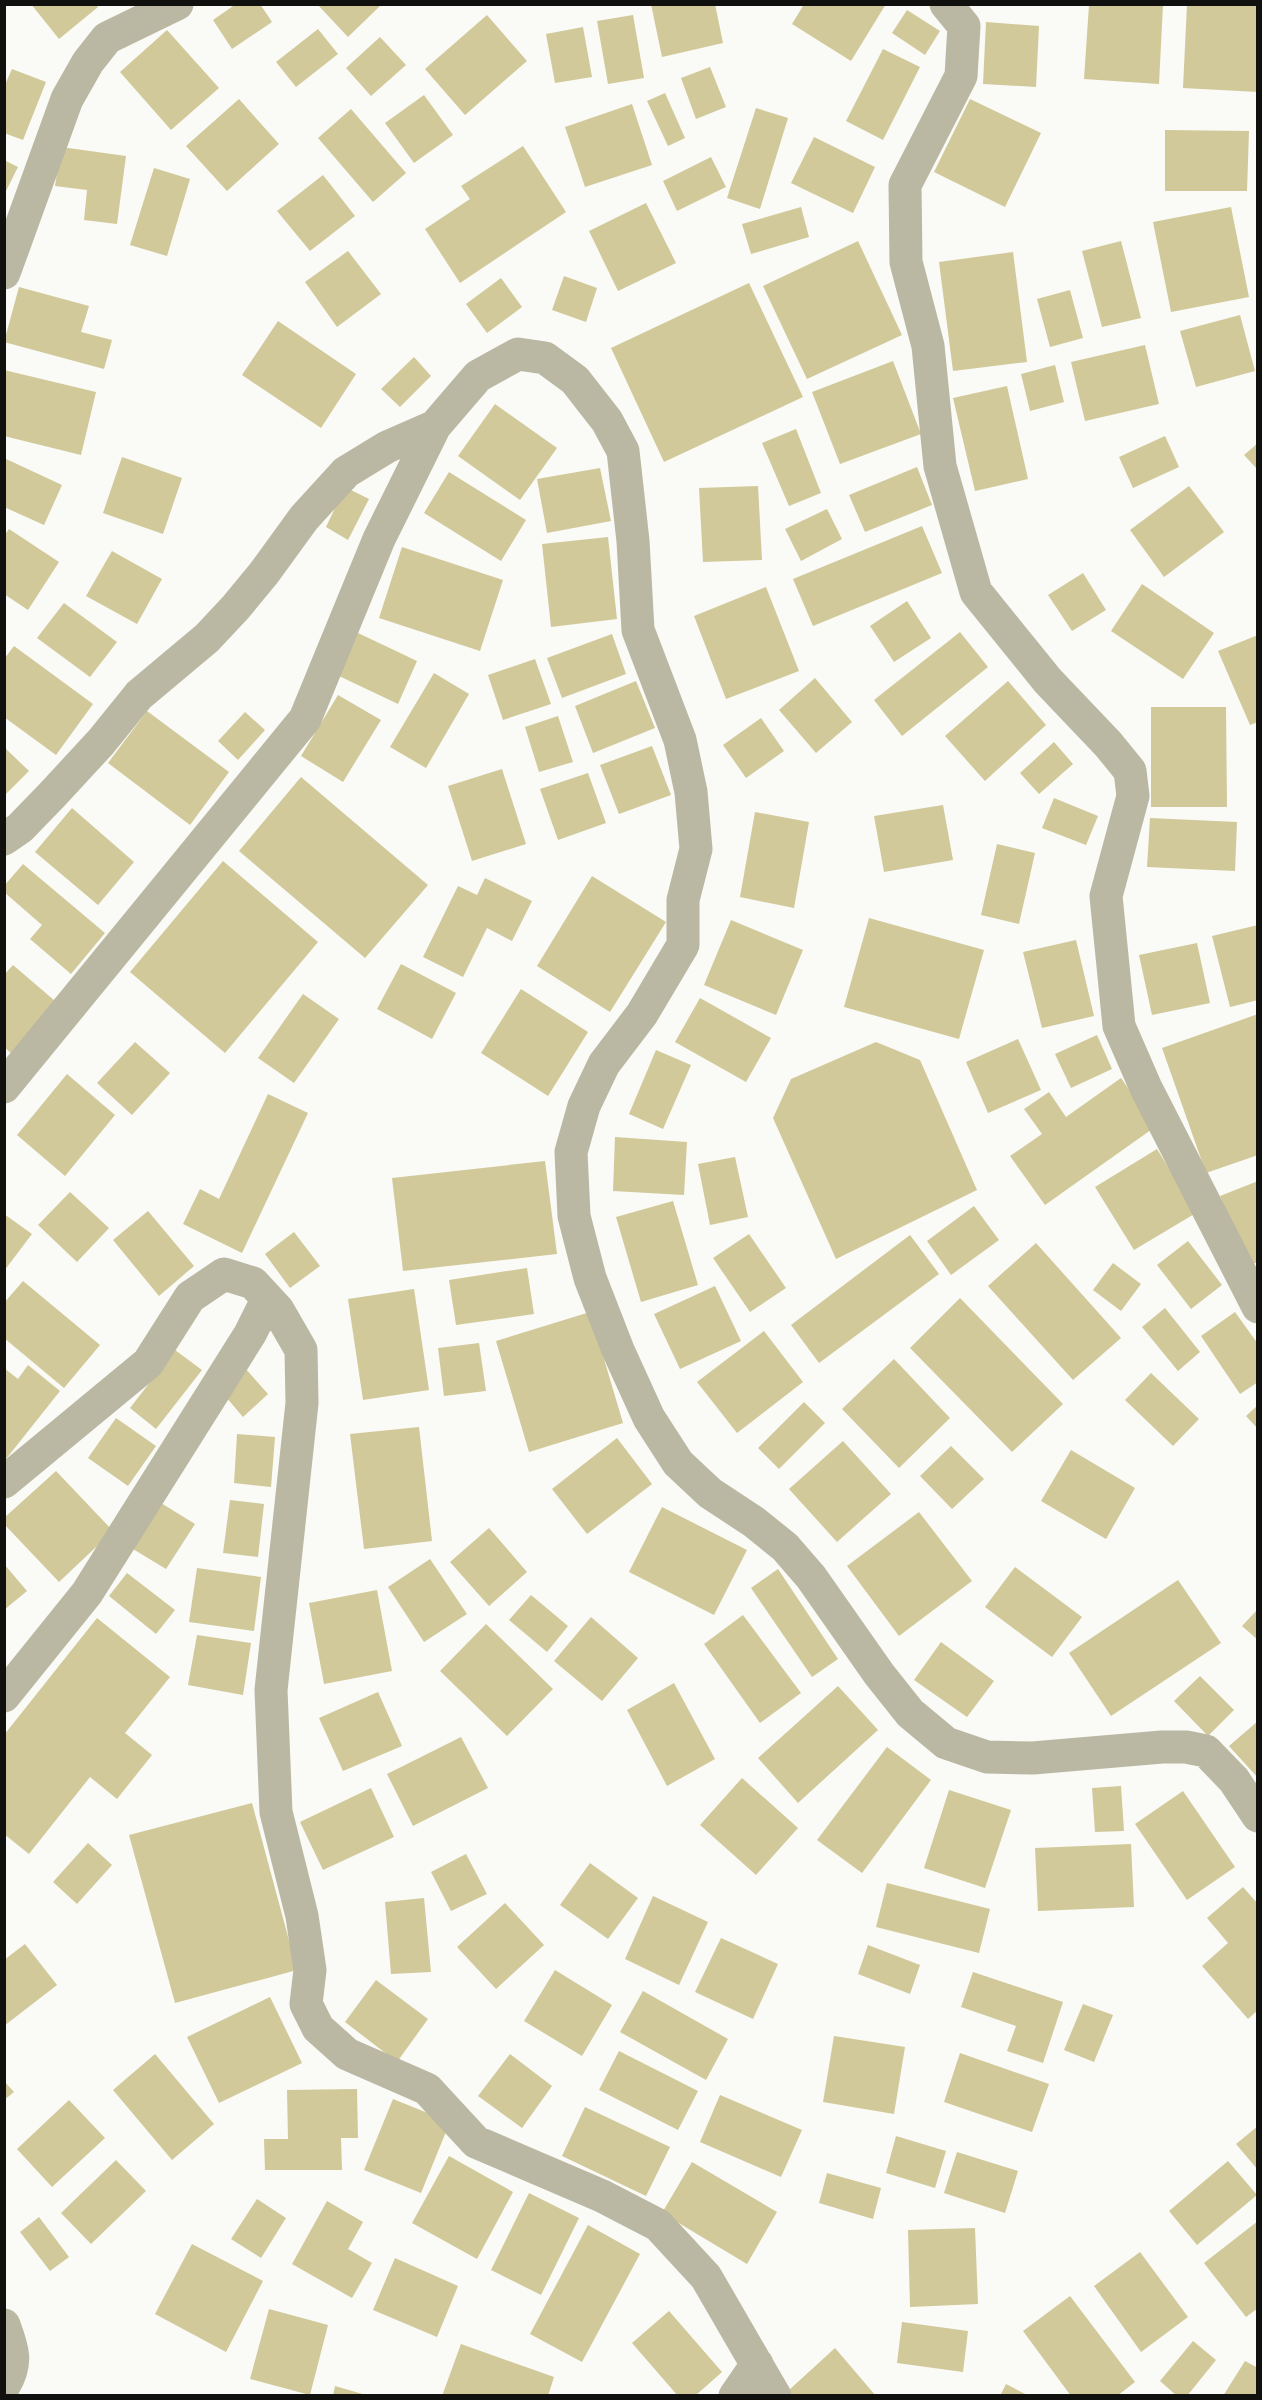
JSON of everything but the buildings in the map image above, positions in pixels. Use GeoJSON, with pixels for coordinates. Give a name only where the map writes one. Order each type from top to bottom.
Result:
{"type":"FeatureCollection","features":[{"type":"Feature","properties":{"kind":"street"},"geometry":{"type":"LineString","coordinates":[[4,273],[68,99],[88,62],[107,38],[177,4]]}},
{"type":"Feature","properties":{"kind":"street"},"geometry":{"type":"LineString","coordinates":[[946,4],[964,26],[961,76],[905,185],[906,262],[928,346],[940,466],[976,591],[1048,681],[1108,744],[1130,771],[1133,796],[1106,896],[1119,1026],[1146,1088],[1257,1307]]}},
{"type":"Feature","properties":{"kind":"street"},"geometry":{"type":"LineString","coordinates":[[4,1087],[305,719],[379,539],[435,426],[478,376],[518,354],[545,358],[575,380],[607,421],[623,451],[633,541],[638,630],[680,740],[692,792],[696,849],[682,900],[683,945],[642,1014],[603,1064],[584,1106],[571,1152],[574,1216],[590,1278],[618,1350],[649,1418],[678,1463],[710,1493],[754,1522],[785,1547],[811,1576],[879,1674],[910,1713],[946,1743],[987,1756],[1033,1758],[1162,1747],[1186,1747],[1206,1751],[1234,1780],[1257,1816]]}},
{"type":"Feature","properties":{"kind":"street"},"geometry":{"type":"LineString","coordinates":[[4,839],[20,828],[52,795],[140,695],[207,638],[229,615],[264,573],[304,518],[346,472],[387,447],[435,426]]}},
{"type":"Feature","properties":{"kind":"street"},"geometry":{"type":"LineString","coordinates":[[4,1482],[148,1363],[190,1297],[224,1274],[253,1283],[278,1310],[301,1350],[302,1403],[271,1690],[276,1812],[302,1916],[310,1970],[306,2004],[318,2028],[347,2054],[427,2089],[476,2142],[602,2196],[658,2225],[706,2277],[775,2396]]}},
{"type":"Feature","properties":{"kind":"street"},"geometry":{"type":"LineString","coordinates":[[4,1696],[87,1593],[250,1334],[267,1300]]}},
{"type":"Feature","properties":{"kind":"street"},"geometry":{"type":"LineString","coordinates":[[4,2325],[14,2354],[12,2369],[4,2386]]}},
{"type":"Feature","properties":{"kind":"street"},"geometry":{"type":"LineString","coordinates":[[735,2396],[757,2364]]}}]}
